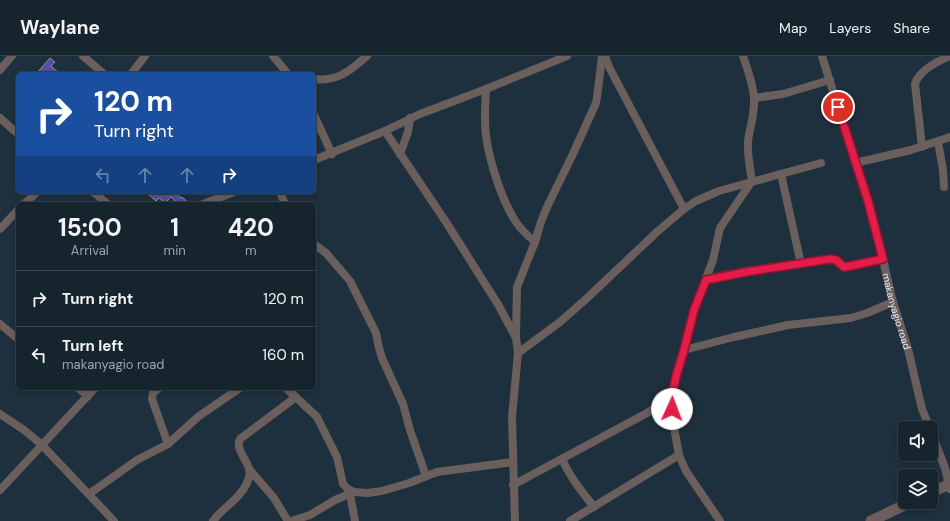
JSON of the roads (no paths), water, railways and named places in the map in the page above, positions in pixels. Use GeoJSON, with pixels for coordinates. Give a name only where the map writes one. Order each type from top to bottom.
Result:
{"type":"FeatureCollection","features":[{"type":"Feature","properties":{"kind":"street"},"geometry":{"type":"LineString","coordinates":[[0,70],[12,56]]}},
{"type":"Feature","properties":{"kind":"street"},"geometry":{"type":"LineString","coordinates":[[83,56],[102,72]]}},
{"type":"Feature","properties":{"kind":"street"},"geometry":{"type":"LineString","coordinates":[[133,72],[145,56]]}},
{"type":"Feature","properties":{"kind":"street"},"geometry":{"type":"LineString","coordinates":[[273,56],[286,72]]}},
{"type":"Feature","properties":{"kind":"street"},"geometry":{"type":"LineString","coordinates":[[316,79],[327,80],[336,78],[367,56]]}},
{"type":"Feature","properties":{"kind":"street"},"geometry":{"type":"LineString","coordinates":[[316,159],[332,154],[410,118],[567,56]]}},
{"type":"Feature","properties":{"kind":"street"},"geometry":{"type":"LineString","coordinates":[[603,56],[684,209]]}},
{"type":"Feature","properties":{"kind":"street"},"geometry":{"type":"LineString","coordinates":[[515,521],[512,417],[518,353],[516,338],[517,287],[547,207],[596,103],[603,56]]}},
{"type":"Feature","properties":{"kind":"street"},"geometry":{"type":"LineString","coordinates":[[720,521],[686,471],[679,455],[671,398],[694,310],[716,250],[720,228],[752,181],[748,154],[748,140],[754,109],[754,98],[743,56]]}},
{"type":"Feature","properties":{"kind":"street","name":"makanyagio road"},"geometry":{"type":"LineString","coordinates":[[822,56],[855,164],[868,201],[892,302],[908,349],[922,409],[927,421]]}},
{"type":"Feature","properties":{"kind":"street"},"geometry":{"type":"LineString","coordinates":[[922,147],[915,84],[916,80],[922,73],[950,56]]}},
{"type":"Feature","properties":{"kind":"street"},"geometry":{"type":"LineString","coordinates":[[754,98],[783,94],[830,80]]}},
{"type":"Feature","properties":{"kind":"street"},"geometry":{"type":"LineString","coordinates":[[486,89],[486,135],[493,167],[502,195],[516,222],[525,234],[535,242]]}},
{"type":"Feature","properties":{"kind":"street"},"geometry":{"type":"LineString","coordinates":[[0,118],[16,132]]}},
{"type":"Feature","properties":{"kind":"street"},"geometry":{"type":"LineString","coordinates":[[400,154],[408,132],[410,118]]}},
{"type":"Feature","properties":{"kind":"street"},"geometry":{"type":"LineString","coordinates":[[316,119],[332,154]]}},
{"type":"Feature","properties":{"kind":"street"},"geometry":{"type":"LineString","coordinates":[[384,131],[454,234],[502,312],[516,338]]}},
{"type":"Feature","properties":{"kind":"street"},"geometry":{"type":"LineString","coordinates":[[855,164],[922,147],[950,137]]}},
{"type":"Feature","properties":{"kind":"street"},"geometry":{"type":"LineString","coordinates":[[938,142],[943,170],[944,187]]}},
{"type":"Feature","properties":{"kind":"street"},"geometry":{"type":"LineString","coordinates":[[518,353],[560,322],[632,255],[684,209],[696,201],[719,191],[821,162]]}},
{"type":"Feature","properties":{"kind":"street"},"geometry":{"type":"LineString","coordinates":[[781,174],[801,264]]}},
{"type":"Feature","properties":{"kind":"street"},"geometry":{"type":"LineString","coordinates":[[26,202],[35,194]]}},
{"type":"Feature","properties":{"kind":"street"},"geometry":{"type":"LineString","coordinates":[[96,194],[106,202]]}},
{"type":"Feature","properties":{"kind":"street"},"geometry":{"type":"LineString","coordinates":[[207,202],[225,194]]}},
{"type":"Feature","properties":{"kind":"street"},"geometry":{"type":"LineString","coordinates":[[0,229],[16,212]]}},
{"type":"Feature","properties":{"kind":"street"},"geometry":{"type":"LineString","coordinates":[[316,246],[326,253],[350,281],[376,333],[378,348],[403,404],[410,430],[426,476]]}},
{"type":"Feature","properties":{"kind":"street"},"geometry":{"type":"LineString","coordinates":[[706,280],[746,272],[835,259],[842,266],[850,266],[883,259]]}},
{"type":"Feature","properties":{"kind":"street"},"geometry":{"type":"LineString","coordinates":[[684,350],[788,325],[851,318],[892,302]]}},
{"type":"Feature","properties":{"kind":"street"},"geometry":{"type":"LineString","coordinates":[[0,324],[16,337]]}},
{"type":"Feature","properties":{"kind":"street"},"geometry":{"type":"LineString","coordinates":[[80,390],[88,396]]}},
{"type":"Feature","properties":{"kind":"street"},"geometry":{"type":"LineString","coordinates":[[0,490],[41,444],[94,390]]}},
{"type":"Feature","properties":{"kind":"street"},"geometry":{"type":"LineString","coordinates":[[157,390],[153,393],[152,399],[168,444]]}},
{"type":"Feature","properties":{"kind":"street"},"geometry":{"type":"LineString","coordinates":[[89,494],[137,460],[168,444],[199,416],[237,390]]}},
{"type":"Feature","properties":{"kind":"street"},"geometry":{"type":"LineString","coordinates":[[288,390],[317,417],[336,457],[343,484],[352,493],[355,521]]}},
{"type":"Feature","properties":{"kind":"street"},"geometry":{"type":"LineString","coordinates":[[288,521],[274,498],[250,470],[241,454],[239,445],[240,439],[296,397]]}},
{"type":"Feature","properties":{"kind":"street"},"geometry":{"type":"LineString","coordinates":[[513,486],[671,398]]}},
{"type":"Feature","properties":{"kind":"street"},"geometry":{"type":"LineString","coordinates":[[0,414],[24,430],[41,444],[114,521]]}},
{"type":"Feature","properties":{"kind":"street"},"geometry":{"type":"LineString","coordinates":[[938,450],[950,488],[938,491]]}},
{"type":"Feature","properties":{"kind":"street"},"geometry":{"type":"LineString","coordinates":[[570,521],[679,455]]}},
{"type":"Feature","properties":{"kind":"street"},"geometry":{"type":"LineString","coordinates":[[562,459],[580,490],[594,507]]}},
{"type":"Feature","properties":{"kind":"street"},"geometry":{"type":"LineString","coordinates":[[291,521],[310,515],[335,500],[352,493],[382,491],[409,483],[437,472],[513,462]]}},
{"type":"Feature","properties":{"kind":"street"},"geometry":{"type":"LineString","coordinates":[[213,521],[240,494],[247,482],[250,470]]}},
{"type":"Feature","properties":{"kind":"street"},"geometry":{"type":"LineString","coordinates":[[871,521],[898,508]]}}]}
